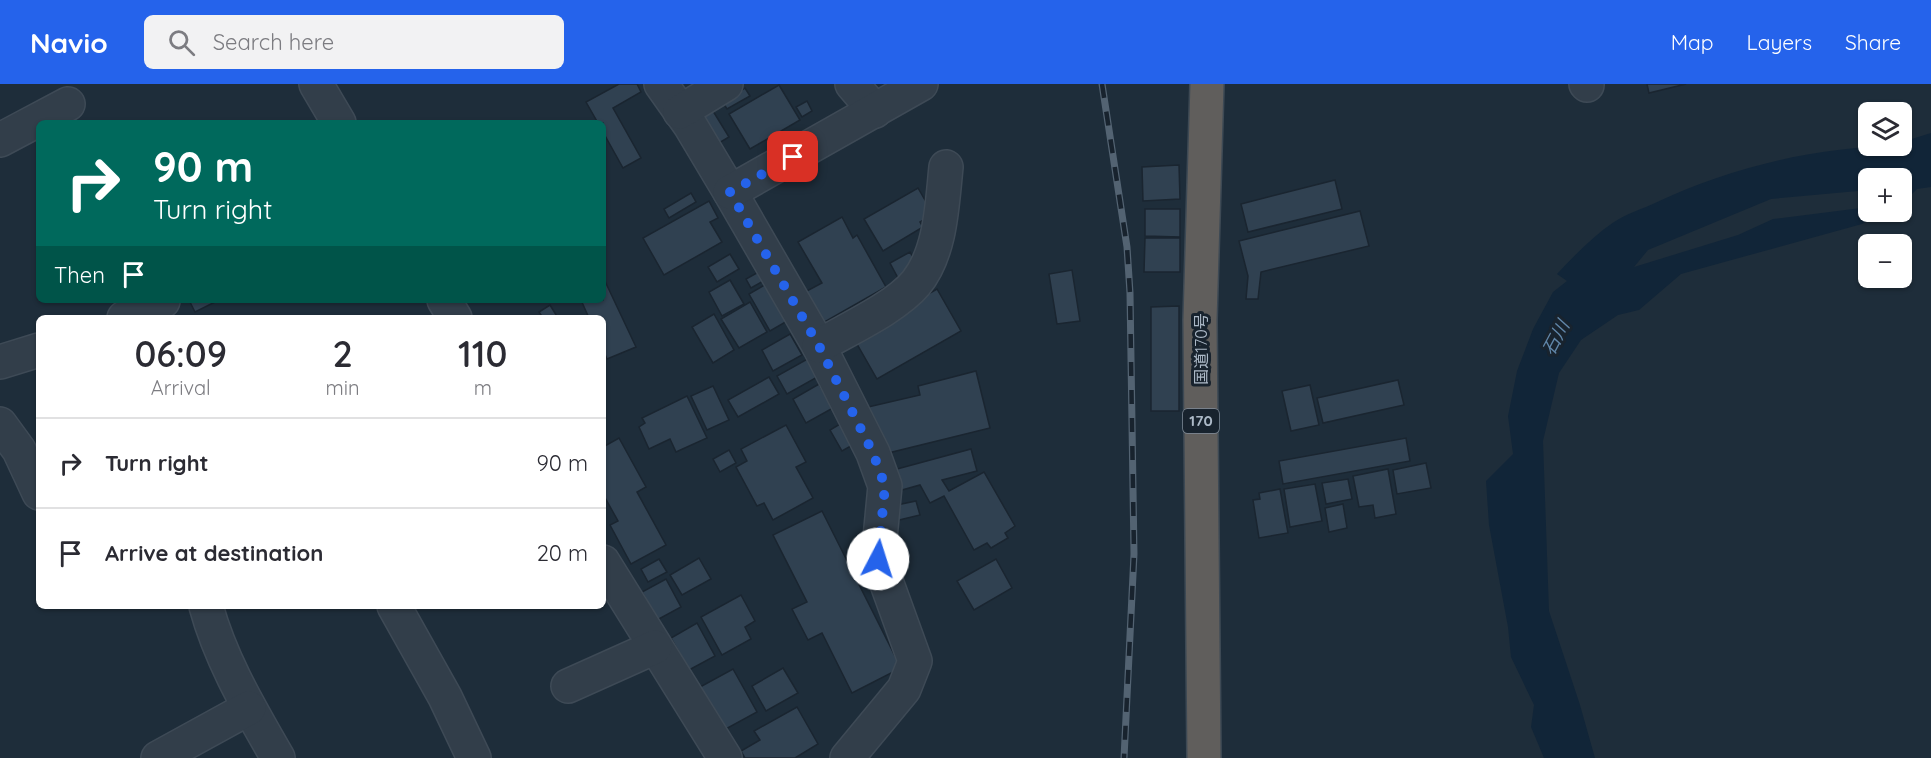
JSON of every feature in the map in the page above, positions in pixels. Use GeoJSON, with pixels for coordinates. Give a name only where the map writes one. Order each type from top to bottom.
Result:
{"type":"FeatureCollection","features":[{"type":"Feature","properties":{"kind":"highway","name":"国道170号"},"geometry":{"type":"LineString","coordinates":[[1204,758],[1200,320],[1207,84]]}},
{"type":"Feature","properties":{"kind":"street"},"geometry":{"type":"LineString","coordinates":[[316,84],[337,120]]}},
{"type":"Feature","properties":{"kind":"street"},"geometry":{"type":"LineString","coordinates":[[661,84],[730,192],[819,346],[873,453],[885,486],[878,559],[915,661],[904,690],[847,758]]}},
{"type":"Feature","properties":{"kind":"street"},"geometry":{"type":"LineString","coordinates":[[680,112],[726,84]]}},
{"type":"Feature","properties":{"kind":"street"},"geometry":{"type":"LineString","coordinates":[[852,84],[875,111]]}},
{"type":"Feature","properties":{"kind":"street"},"geometry":{"type":"LineString","coordinates":[[730,192],[921,84]]}},
{"type":"Feature","properties":{"kind":"street"},"geometry":{"type":"LineString","coordinates":[[38,120],[68,104]]}},
{"type":"Feature","properties":{"kind":"street"},"geometry":{"type":"LineString","coordinates":[[0,140],[36,121]]}},
{"type":"Feature","properties":{"kind":"street"},"geometry":{"type":"LineString","coordinates":[[819,346],[903,296],[917,282],[930,257],[940,222],[946,167]]}},
{"type":"Feature","properties":{"kind":"street"},"geometry":{"type":"LineString","coordinates":[[130,315],[156,303]]}},
{"type":"Feature","properties":{"kind":"street"},"geometry":{"type":"LineString","coordinates":[[0,362],[36,351]]}},
{"type":"Feature","properties":{"kind":"street"},"geometry":{"type":"LineString","coordinates":[[0,424],[19,450],[36,487]]}},
{"type":"Feature","properties":{"kind":"street"},"geometry":{"type":"LineString","coordinates":[[606,567],[725,758]]}},
{"type":"Feature","properties":{"kind":"street"},"geometry":{"type":"LineString","coordinates":[[207,609],[216,641],[249,708],[278,758]]}},
{"type":"Feature","properties":{"kind":"street"},"geometry":{"type":"LineString","coordinates":[[396,609],[445,697],[474,758]]}},
{"type":"Feature","properties":{"kind":"street"},"geometry":{"type":"LineString","coordinates":[[568,686],[655,647]]}},
{"type":"Feature","properties":{"kind":"street"},"geometry":{"type":"LineString","coordinates":[[158,758],[249,708]]}},
{"type":"Feature","properties":{"kind":"water","name":"石川"},"geometry":{"type":"Polygon","coordinates":[[[1931,133],[1931,187],[1917,189],[1912,194],[1912,168],[1858,168],[1858,191],[1771,199],[1648,250],[1634,267],[1738,235],[1773,219],[1858,208],[1858,222],[1866,222],[1681,274],[1639,310],[1618,315],[1581,340],[1559,373],[1543,441],[1549,611],[1595,758],[1544,758],[1531,727],[1534,705],[1511,657],[1508,627],[1489,525],[1486,481],[1513,454],[1508,416],[1517,371],[1533,329],[1553,292],[1567,281],[1557,274],[1591,240],[1619,219],[1684,190],[1775,161],[1839,150],[1858,148],[1858,156],[1912,156],[1912,139],[1931,133]]]}},
{"type":"Feature","properties":{"kind":"building"},"geometry":{"type":"Polygon","coordinates":[[[619,84],[637,84],[641,92],[613,108],[641,158],[623,168],[606,137],[606,120],[596,120],[586,102],[619,84]]]}},
{"type":"Feature","properties":{"kind":"building"},"geometry":{"type":"Polygon","coordinates":[[[1647,84],[1686,84],[1649,93],[1647,84]]]}},
{"type":"Feature","properties":{"kind":"building"},"geometry":{"type":"Polygon","coordinates":[[[779,85],[800,120],[750,149],[729,114],[779,85]]]}},
{"type":"Feature","properties":{"kind":"building"},"geometry":{"type":"Polygon","coordinates":[[[745,88],[750,96],[727,109],[722,101],[745,88]]]}},
{"type":"Feature","properties":{"kind":"building"},"geometry":{"type":"Polygon","coordinates":[[[807,101],[812,111],[802,117],[796,107],[807,101]]]}},
{"type":"Feature","properties":{"kind":"building"},"geometry":{"type":"Polygon","coordinates":[[[713,111],[729,137],[714,146],[699,120],[713,111]]]}},
{"type":"Feature","properties":{"kind":"building"},"geometry":{"type":"Polygon","coordinates":[[[1179,165],[1180,199],[1143,201],[1142,167],[1179,165]]]}},
{"type":"Feature","properties":{"kind":"building"},"geometry":{"type":"Polygon","coordinates":[[[1335,180],[1342,209],[1248,232],[1241,204],[1335,180]]]}},
{"type":"Feature","properties":{"kind":"building"},"geometry":{"type":"Polygon","coordinates":[[[918,188],[933,214],[920,222],[923,227],[883,251],[864,219],[918,188]]]}},
{"type":"Feature","properties":{"kind":"building"},"geometry":{"type":"Polygon","coordinates":[[[691,193],[696,202],[669,218],[664,209],[691,193]]]}},
{"type":"Feature","properties":{"kind":"building"},"geometry":{"type":"Polygon","coordinates":[[[709,201],[718,218],[710,222],[722,242],[664,275],[643,238],[709,201]]]}},
{"type":"Feature","properties":{"kind":"building"},"geometry":{"type":"Polygon","coordinates":[[[1145,209],[1180,209],[1180,237],[1145,236],[1145,209]]]}},
{"type":"Feature","properties":{"kind":"building"},"geometry":{"type":"Polygon","coordinates":[[[1360,211],[1369,246],[1261,272],[1258,299],[1246,299],[1248,276],[1239,241],[1360,211]]]}},
{"type":"Feature","properties":{"kind":"building"},"geometry":{"type":"Polygon","coordinates":[[[842,217],[853,238],[857,235],[886,287],[821,324],[803,293],[822,283],[798,242],[842,217]]]}},
{"type":"Feature","properties":{"kind":"building"},"geometry":{"type":"Polygon","coordinates":[[[1145,238],[1180,238],[1180,272],[1144,272],[1145,238]]]}},
{"type":"Feature","properties":{"kind":"building"},"geometry":{"type":"Polygon","coordinates":[[[910,252],[918,267],[898,278],[890,263],[910,252]]]}},
{"type":"Feature","properties":{"kind":"building"},"geometry":{"type":"Polygon","coordinates":[[[730,254],[739,269],[717,282],[708,267],[730,254]]]}},
{"type":"Feature","properties":{"kind":"building"},"geometry":{"type":"Polygon","coordinates":[[[762,270],[767,279],[751,288],[746,279],[762,270]]]}},
{"type":"Feature","properties":{"kind":"building"},"geometry":{"type":"Polygon","coordinates":[[[1072,270],[1080,321],[1057,324],[1049,274],[1072,270]]]}},
{"type":"Feature","properties":{"kind":"building"},"geometry":{"type":"Polygon","coordinates":[[[730,280],[744,304],[722,316],[709,292],[730,280]]]}},
{"type":"Feature","properties":{"kind":"building"},"geometry":{"type":"Polygon","coordinates":[[[606,283],[636,347],[607,359],[606,315],[588,315],[582,303],[606,303],[606,283]]]}},
{"type":"Feature","properties":{"kind":"building"},"geometry":{"type":"Polygon","coordinates":[[[768,283],[789,320],[770,331],[749,294],[768,283]]]}},
{"type":"Feature","properties":{"kind":"building"},"geometry":{"type":"Polygon","coordinates":[[[937,289],[961,331],[877,379],[853,337],[937,289]]]}},
{"type":"Feature","properties":{"kind":"building"},"geometry":{"type":"Polygon","coordinates":[[[750,302],[767,332],[739,348],[721,319],[750,302]]]}},
{"type":"Feature","properties":{"kind":"building"},"geometry":{"type":"Polygon","coordinates":[[[190,303],[213,303],[195,312],[190,303]]]}},
{"type":"Feature","properties":{"kind":"building"},"geometry":{"type":"Polygon","coordinates":[[[550,305],[556,315],[541,315],[539,312],[550,305]]]}},
{"type":"Feature","properties":{"kind":"building"},"geometry":{"type":"Polygon","coordinates":[[[1179,306],[1179,411],[1151,411],[1151,307],[1179,306]]]}},
{"type":"Feature","properties":{"kind":"building"},"geometry":{"type":"Polygon","coordinates":[[[714,314],[734,350],[713,363],[692,327],[714,314]]]}},
{"type":"Feature","properties":{"kind":"building"},"geometry":{"type":"Polygon","coordinates":[[[790,334],[802,355],[773,371],[762,350],[790,334]]]}},
{"type":"Feature","properties":{"kind":"building"},"geometry":{"type":"Polygon","coordinates":[[[811,357],[821,375],[787,394],[777,376],[811,357]]]}},
{"type":"Feature","properties":{"kind":"building"},"geometry":{"type":"Polygon","coordinates":[[[976,371],[990,428],[880,455],[868,407],[920,395],[918,386],[976,371]]]}},
{"type":"Feature","properties":{"kind":"building"},"geometry":{"type":"Polygon","coordinates":[[[769,377],[779,394],[738,417],[728,400],[769,377]]]}},
{"type":"Feature","properties":{"kind":"building"},"geometry":{"type":"Polygon","coordinates":[[[1398,380],[1404,405],[1323,423],[1317,398],[1398,380]]]}},
{"type":"Feature","properties":{"kind":"building"},"geometry":{"type":"Polygon","coordinates":[[[819,384],[833,408],[806,423],[793,399],[819,384]]]}},
{"type":"Feature","properties":{"kind":"building"},"geometry":{"type":"Polygon","coordinates":[[[1310,385],[1319,425],[1291,431],[1282,391],[1310,385]]]}},
{"type":"Feature","properties":{"kind":"building"},"geometry":{"type":"Polygon","coordinates":[[[713,386],[729,420],[707,430],[691,396],[713,386]]]}},
{"type":"Feature","properties":{"kind":"building"},"geometry":{"type":"Polygon","coordinates":[[[687,396],[707,438],[676,452],[670,439],[649,449],[639,427],[645,423],[642,418],[687,396]]]}},
{"type":"Feature","properties":{"kind":"building"},"geometry":{"type":"Polygon","coordinates":[[[845,421],[858,442],[842,451],[830,430],[845,421]]]}},
{"type":"Feature","properties":{"kind":"building"},"geometry":{"type":"Polygon","coordinates":[[[786,425],[806,462],[796,467],[813,498],[773,520],[764,503],[757,506],[736,467],[747,461],[741,449],[786,425]]]}},
{"type":"Feature","properties":{"kind":"building"},"geometry":{"type":"Polygon","coordinates":[[[619,438],[646,487],[637,492],[666,545],[631,564],[610,525],[618,521],[606,499],[606,445],[619,438]]]}},
{"type":"Feature","properties":{"kind":"building"},"geometry":{"type":"Polygon","coordinates":[[[1406,438],[1410,461],[1283,484],[1279,461],[1406,438]]]}},
{"type":"Feature","properties":{"kind":"building"},"geometry":{"type":"Polygon","coordinates":[[[971,449],[977,471],[942,480],[949,491],[984,472],[1015,526],[1005,533],[1008,538],[991,548],[987,543],[974,550],[944,496],[930,503],[920,485],[902,490],[897,469],[971,449]]]}},
{"type":"Feature","properties":{"kind":"building"},"geometry":{"type":"Polygon","coordinates":[[[729,450],[736,463],[720,472],[713,459],[729,450]]]}},
{"type":"Feature","properties":{"kind":"building"},"geometry":{"type":"Polygon","coordinates":[[[1426,463],[1431,488],[1397,494],[1393,470],[1426,463]]]}},
{"type":"Feature","properties":{"kind":"building"},"geometry":{"type":"Polygon","coordinates":[[[1388,469],[1396,514],[1375,518],[1373,505],[1359,507],[1353,476],[1388,469]]]}},
{"type":"Feature","properties":{"kind":"building"},"geometry":{"type":"Polygon","coordinates":[[[1348,479],[1352,499],[1326,504],[1322,483],[1348,479]]]}},
{"type":"Feature","properties":{"kind":"building"},"geometry":{"type":"Polygon","coordinates":[[[1315,484],[1322,521],[1290,527],[1284,489],[1315,484]]]}},
{"type":"Feature","properties":{"kind":"building"},"geometry":{"type":"Polygon","coordinates":[[[1280,489],[1288,533],[1259,538],[1253,500],[1260,499],[1259,493],[1280,489]]]}},
{"type":"Feature","properties":{"kind":"building"},"geometry":{"type":"Polygon","coordinates":[[[916,501],[920,515],[895,521],[892,506],[916,501]]]}},
{"type":"Feature","properties":{"kind":"building"},"geometry":{"type":"Polygon","coordinates":[[[1343,504],[1347,528],[1329,532],[1325,508],[1343,504]]]}},
{"type":"Feature","properties":{"kind":"building"},"geometry":{"type":"Polygon","coordinates":[[[822,511],[901,668],[852,693],[822,633],[808,640],[792,609],[807,602],[773,535],[822,511]]]}},
{"type":"Feature","properties":{"kind":"building"},"geometry":{"type":"Polygon","coordinates":[[[699,558],[711,579],[682,595],[670,575],[699,558]]]}},
{"type":"Feature","properties":{"kind":"building"},"geometry":{"type":"Polygon","coordinates":[[[659,559],[667,572],[648,582],[641,569],[659,559]]]}},
{"type":"Feature","properties":{"kind":"building"},"geometry":{"type":"Polygon","coordinates":[[[996,559],[1012,588],[974,610],[957,581],[996,559]]]}},
{"type":"Feature","properties":{"kind":"building"},"geometry":{"type":"Polygon","coordinates":[[[666,579],[681,607],[657,620],[642,592],[666,579]]]}},
{"type":"Feature","properties":{"kind":"building"},"geometry":{"type":"Polygon","coordinates":[[[741,595],[755,621],[745,627],[751,639],[722,655],[701,617],[741,595]]]}},
{"type":"Feature","properties":{"kind":"building"},"geometry":{"type":"Polygon","coordinates":[[[697,623],[715,656],[689,670],[671,638],[697,623]]]}},
{"type":"Feature","properties":{"kind":"building"},"geometry":{"type":"Polygon","coordinates":[[[783,668],[798,693],[766,711],[752,686],[783,668]]]}},
{"type":"Feature","properties":{"kind":"building"},"geometry":{"type":"Polygon","coordinates":[[[733,669],[757,712],[724,730],[700,687],[733,669]]]}},
{"type":"Feature","properties":{"kind":"building"},"geometry":{"type":"Polygon","coordinates":[[[797,707],[818,744],[795,758],[745,758],[741,751],[760,740],[754,731],[797,707]]]}},
{"type":"Feature","properties":{"kind":"railway"},"geometry":{"type":"LineString","coordinates":[[1102,84],[1127,247],[1130,293],[1134,554],[1124,758]]}},
{"type":"Feature","properties":{"kind":"route"},"geometry":{"type":"LineString","coordinates":[[793,157],[730,192],[819,346],[873,453],[885,486],[878,559]]}}]}
